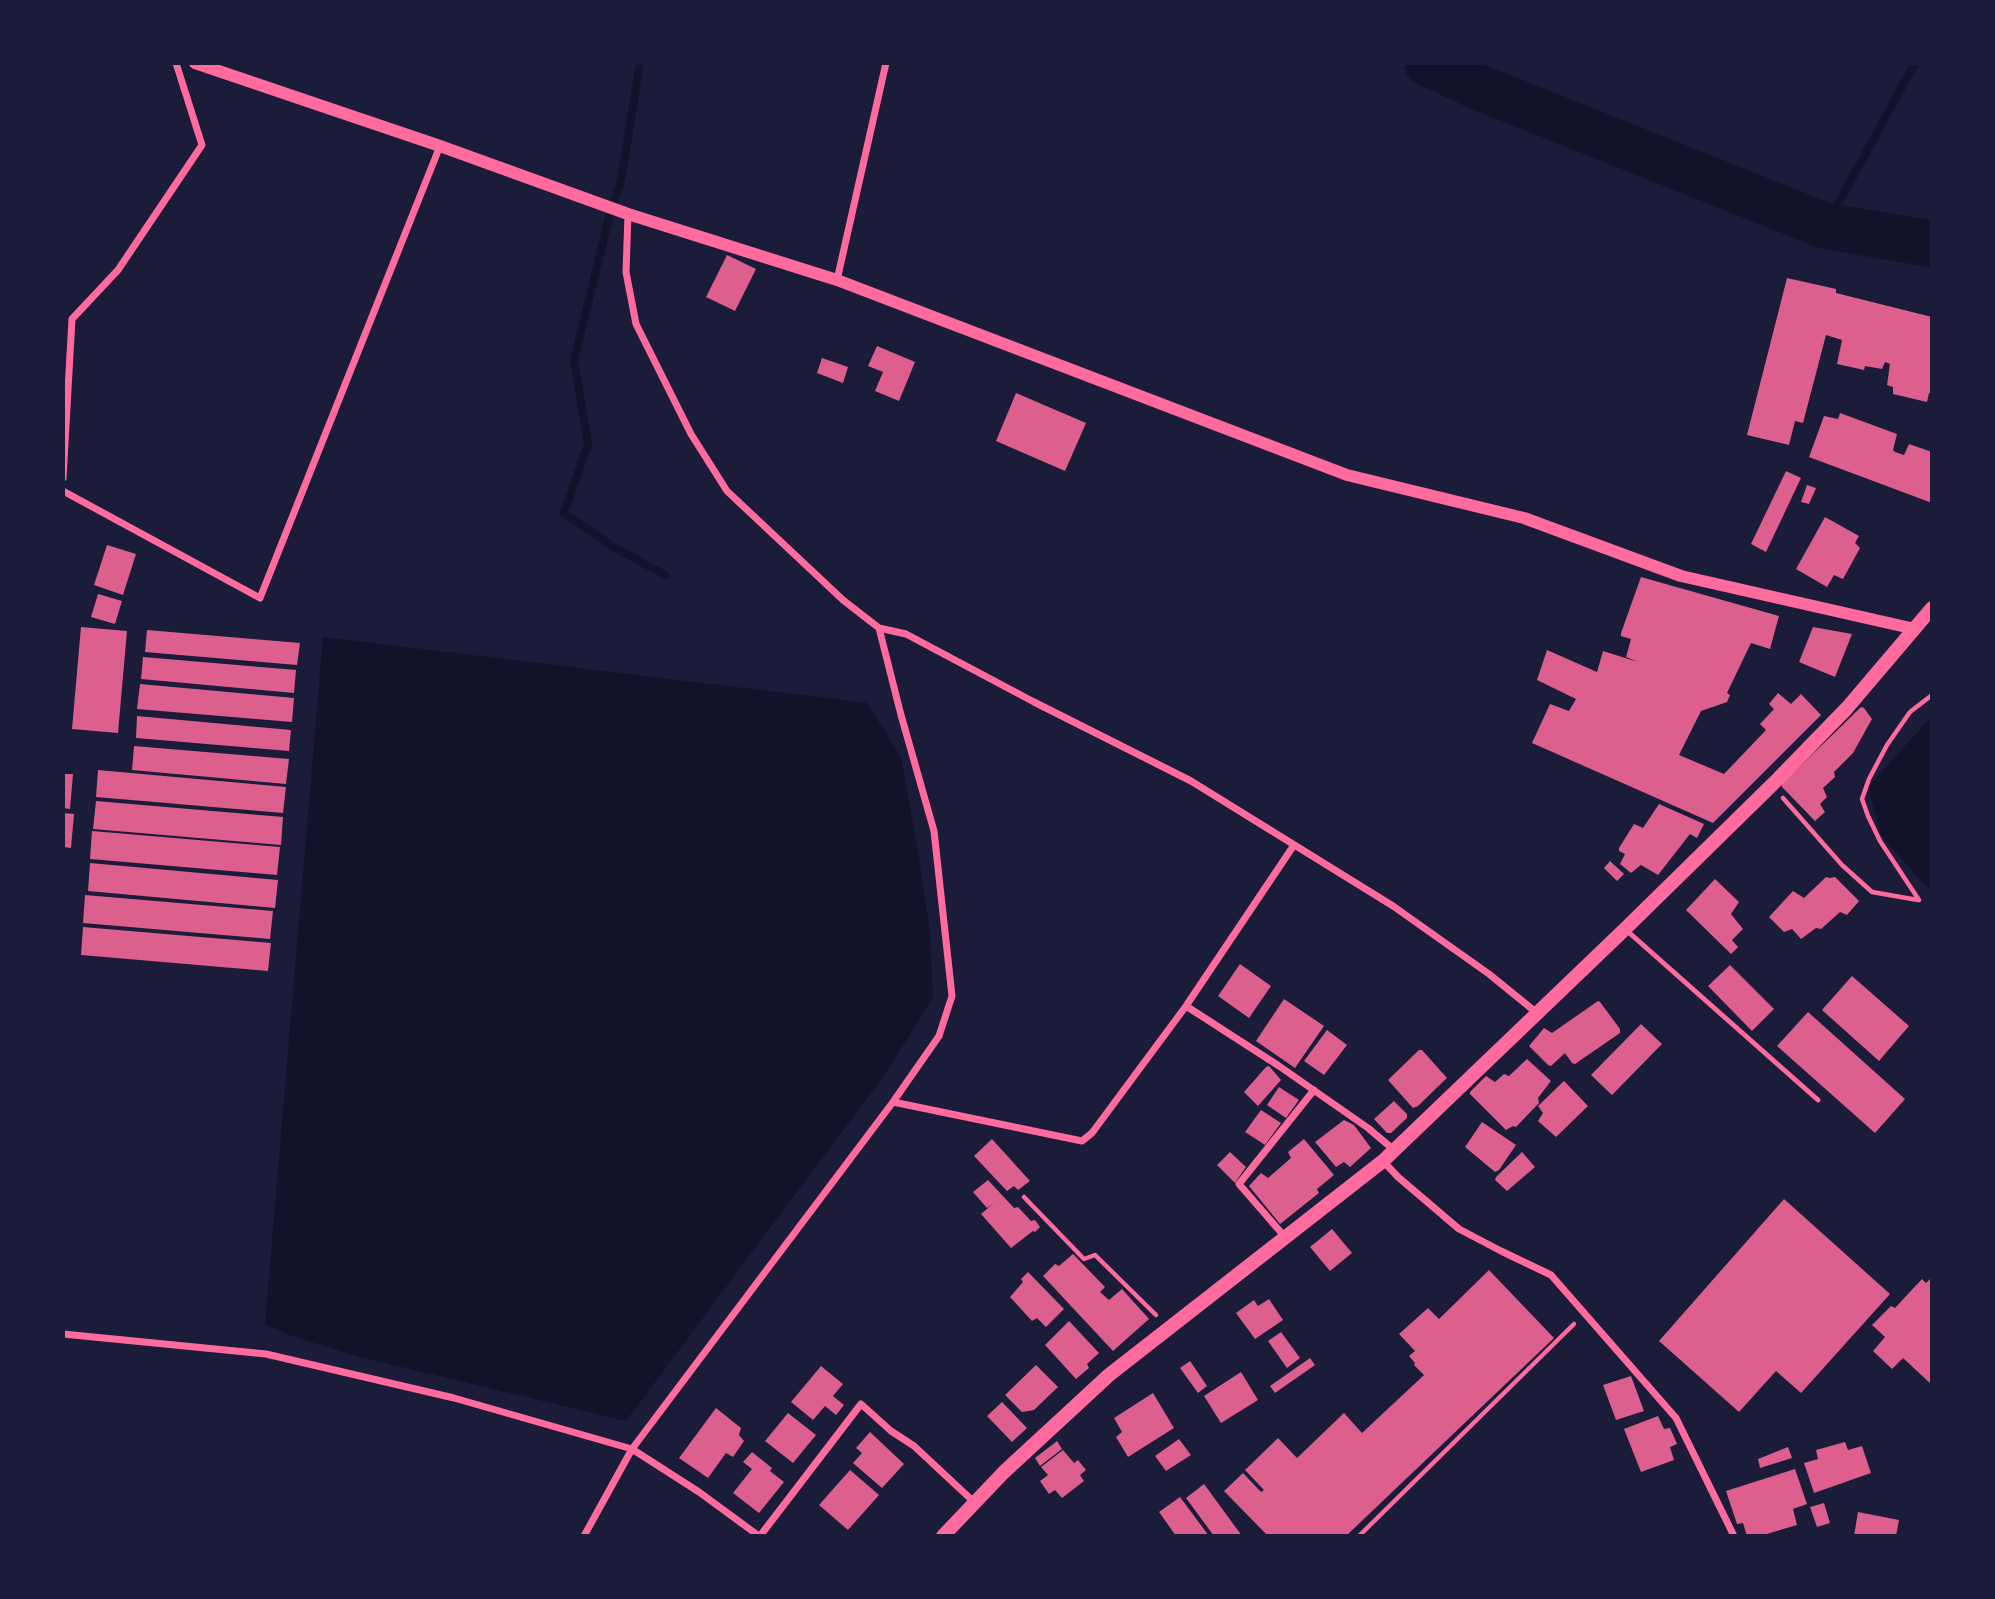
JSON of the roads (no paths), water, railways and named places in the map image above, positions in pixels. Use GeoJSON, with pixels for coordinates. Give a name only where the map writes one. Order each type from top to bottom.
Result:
{"type":"FeatureCollection","features":[{"type":"Feature","properties":{"kind":"main road"},"geometry":{"type":"LineString","coordinates":[[943,1536],[1004,1472],[1109,1375],[1383,1161],[1772,785],[1847,708],[1932,608]]}},
{"type":"Feature","properties":{"kind":"street"},"geometry":{"type":"LineString","coordinates":[[63,478],[72,319],[118,270],[202,145],[176,63]]}},
{"type":"Feature","properties":{"kind":"street"},"geometry":{"type":"LineString","coordinates":[[195,63],[440,146],[628,214],[837,280],[1347,475],[1524,518],[1681,576],[1915,629]]}},
{"type":"Feature","properties":{"kind":"street"},"geometry":{"type":"LineString","coordinates":[[837,280],[886,63]]}},
{"type":"Feature","properties":{"kind":"street"},"geometry":{"type":"LineString","coordinates":[[63,491],[260,598],[440,146]]}},
{"type":"Feature","properties":{"kind":"street"},"geometry":{"type":"LineString","coordinates":[[628,214],[626,272],[636,324],[691,434],[727,491],[843,600],[879,628],[906,634],[1191,781],[1393,906],[1489,974],[1538,1013]]}},
{"type":"Feature","properties":{"kind":"street"},"geometry":{"type":"LineString","coordinates":[[584,1536],[632,1449],[893,1102],[939,1036],[952,996],[934,831],[879,628]]}},
{"type":"Feature","properties":{"kind":"street"},"geometry":{"type":"LineString","coordinates":[[893,1102],[1082,1141],[1092,1133],[1186,1006],[1294,845]]}},
{"type":"Feature","properties":{"kind":"street"},"geometry":{"type":"LineString","coordinates":[[1186,1006],[1314,1090],[1394,1150]]}},
{"type":"Feature","properties":{"kind":"street"},"geometry":{"type":"LineString","coordinates":[[1285,1238],[1239,1184],[1314,1090]]}},
{"type":"Feature","properties":{"kind":"street"},"geometry":{"type":"LineString","coordinates":[[1383,1161],[1459,1228],[1551,1275],[1676,1418],[1734,1536]]}},
{"type":"Feature","properties":{"kind":"street"},"geometry":{"type":"LineString","coordinates":[[63,1334],[266,1354],[454,1398],[632,1449],[760,1536],[861,1404],[891,1432],[914,1446],[974,1502]]}},
{"type":"Feature","properties":{"kind":"lane"},"geometry":{"type":"LineString","coordinates":[[1625,929],[1818,1100]]}},
{"type":"Feature","properties":{"kind":"waterway"},"geometry":{"type":"LineString","coordinates":[[640,63],[621,180],[574,360],[588,444],[564,513],[612,546],[665,575]]}},
{"type":"Feature","properties":{"kind":"waterway"},"geometry":{"type":"LineString","coordinates":[[1427,63],[1476,86],[1826,226],[1932,244]]}},
{"type":"Feature","properties":{"kind":"waterway"},"geometry":{"type":"LineString","coordinates":[[1826,226],[1915,63]]}}]}
